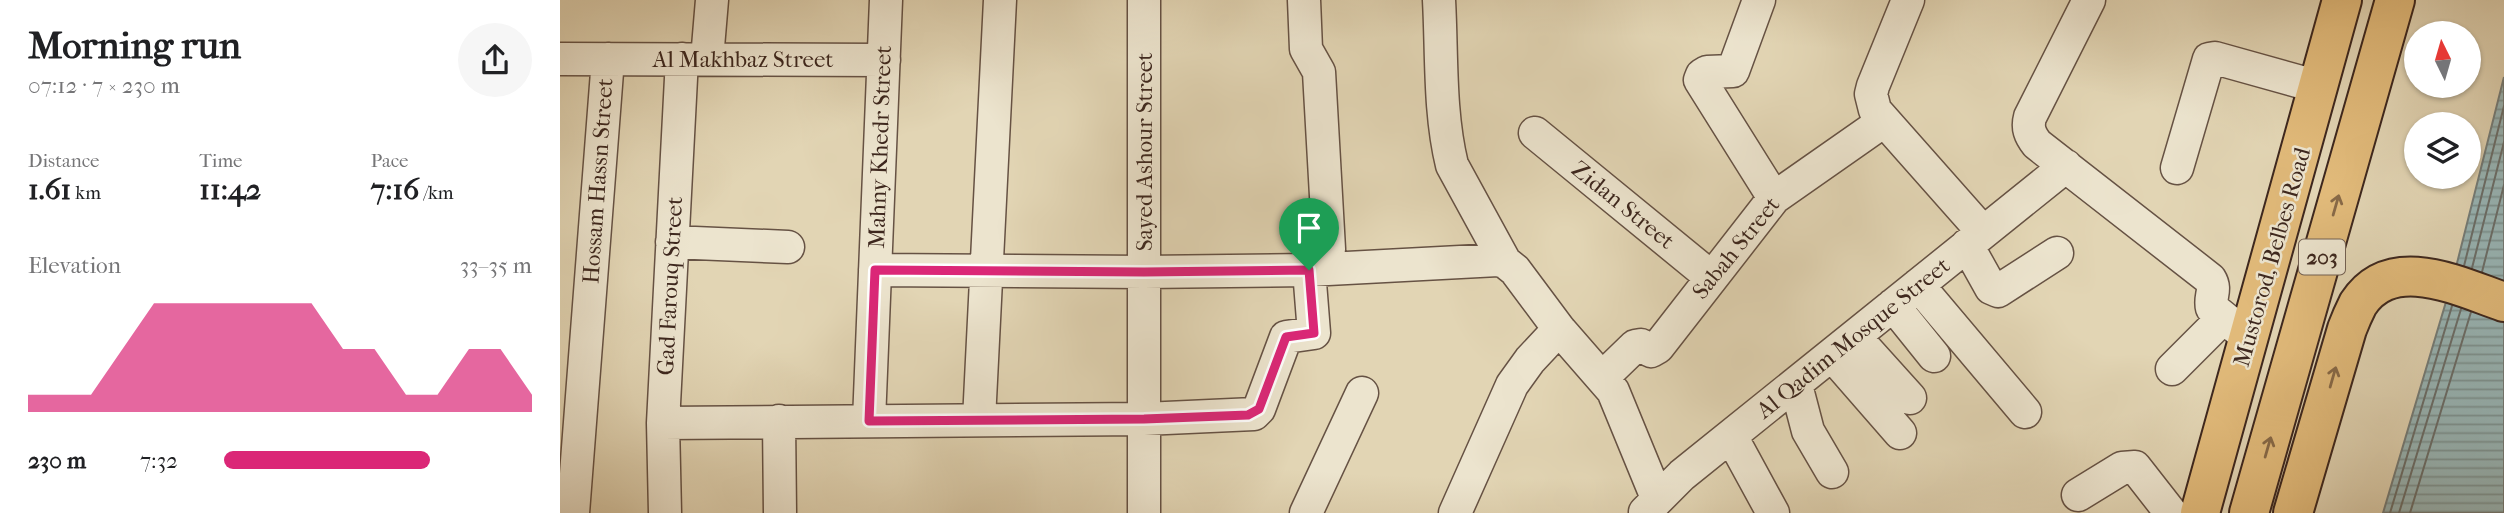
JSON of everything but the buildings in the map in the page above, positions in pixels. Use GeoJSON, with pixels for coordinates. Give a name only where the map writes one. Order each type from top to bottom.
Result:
{"type":"FeatureCollection","features":[{"type":"Feature","properties":{"kind":"main road","name":"Mustorod, Belbes Road"},"geometry":{"type":"LineString","coordinates":[[2200,513],[2236,328],[2319,87],[2342,0]]}},
{"type":"Feature","properties":{"kind":"main road","name":"Mustorod, Belbes Road"},"geometry":{"type":"LineString","coordinates":[[2249,513],[2395,0]]}},
{"type":"Feature","properties":{"kind":"main road"},"geometry":{"type":"LineString","coordinates":[[2293,513],[2347,329],[2359,303],[2381,282],[2404,276],[2428,276],[2504,302]]}},
{"type":"Feature","properties":{"kind":"street","name":"Gad Farouq Street"},"geometry":{"type":"LineString","coordinates":[[665,513],[663,423],[672,242],[695,59],[712,0]]}},
{"type":"Feature","properties":{"kind":"street","name":"Mahny Khedr Street"},"geometry":{"type":"LineString","coordinates":[[869,421],[886,0]]}},
{"type":"Feature","properties":{"kind":"street"},"geometry":{"type":"LineString","coordinates":[[979,420],[1000,0]]}},
{"type":"Feature","properties":{"kind":"street","name":"Sayed Ashour Street"},"geometry":{"type":"LineString","coordinates":[[1144,0],[1144,513]]}},
{"type":"Feature","properties":{"kind":"street"},"geometry":{"type":"LineString","coordinates":[[663,423],[1144,419],[1254,414],[1259,409],[1284,339],[1288,335],[1312,334],[1309,270],[1326,254],[1329,244],[1320,72],[1306,50],[1304,0]]}},
{"type":"Feature","properties":{"kind":"street"},"geometry":{"type":"LineString","coordinates":[[1439,0],[1448,149],[1452,165],[1505,262],[1515,270],[1559,329],[1613,391],[1651,505]]}},
{"type":"Feature","properties":{"kind":"street"},"geometry":{"type":"LineString","coordinates":[[1759,0],[1733,71],[1707,72],[1700,80],[1774,198]]}},
{"type":"Feature","properties":{"kind":"street"},"geometry":{"type":"LineString","coordinates":[[1908,0],[1871,94],[1875,110],[1975,238],[1991,288],[1998,291],[2057,253]]}},
{"type":"Feature","properties":{"kind":"street"},"geometry":{"type":"LineString","coordinates":[[2089,0],[2028,124],[2031,137],[2037,144],[2210,279],[2214,289],[2210,303],[2212,308],[2236,328],[2172,369]]}},
{"type":"Feature","properties":{"kind":"street"},"geometry":{"type":"LineString","coordinates":[[2177,168],[2209,59],[2215,58],[2319,87]]}},
{"type":"Feature","properties":{"kind":"street","name":"Al Makhbaz Street"},"geometry":{"type":"LineString","coordinates":[[560,59],[884,60]]}},
{"type":"Feature","properties":{"kind":"street","name":"Hossam Hassn Street"},"geometry":{"type":"LineString","coordinates":[[573,513],[608,59]]}},
{"type":"Feature","properties":{"kind":"street","name":"Sabah Street"},"geometry":{"type":"LineString","coordinates":[[1603,377],[1634,346],[1641,345],[1651,351],[1658,347],[1774,198],[1884,121]]}},
{"type":"Feature","properties":{"kind":"street","name":"Zidan Street"},"geometry":{"type":"LineString","coordinates":[[1535,133],[1711,277]]}},
{"type":"Feature","properties":{"kind":"street","name":"Al Qadim Mosque Street"},"geometry":{"type":"LineString","coordinates":[[1651,505],[1731,436],[2066,166]]}},
{"type":"Feature","properties":{"kind":"street"},"geometry":{"type":"LineString","coordinates":[[672,242],[788,247]]}},
{"type":"Feature","properties":{"kind":"street"},"geometry":{"type":"LineString","coordinates":[[875,270],[1309,270],[1498,260],[1505,262]]}},
{"type":"Feature","properties":{"kind":"street"},"geometry":{"type":"LineString","coordinates":[[1918,285],[2025,412]]}},
{"type":"Feature","properties":{"kind":"street"},"geometry":{"type":"LineString","coordinates":[[1893,305],[1934,356]]}},
{"type":"Feature","properties":{"kind":"street"},"geometry":{"type":"LineString","coordinates":[[1455,513],[1512,385],[1530,360],[1559,329]]}},
{"type":"Feature","properties":{"kind":"street"},"geometry":{"type":"LineString","coordinates":[[1843,346],[1910,398]]}},
{"type":"Feature","properties":{"kind":"street"},"geometry":{"type":"LineString","coordinates":[[1843,346],[1900,433]]}},
{"type":"Feature","properties":{"kind":"street"},"geometry":{"type":"LineString","coordinates":[[1796,384],[1808,430],[1832,472]]}},
{"type":"Feature","properties":{"kind":"street"},"geometry":{"type":"LineString","coordinates":[[1306,513],[1362,393]]}},
{"type":"Feature","properties":{"kind":"street"},"geometry":{"type":"LineString","coordinates":[[779,421],[780,513],[786,513]]}},
{"type":"Feature","properties":{"kind":"street"},"geometry":{"type":"LineString","coordinates":[[1731,436],[1773,513]]}},
{"type":"Feature","properties":{"kind":"street"},"geometry":{"type":"LineString","coordinates":[[2078,495],[2122,468],[2130,466],[2135,467],[2171,513]]}},
{"type":"Feature","properties":{"kind":"water"},"geometry":{"type":"Polygon","coordinates":[[[2504,77],[2504,513],[2383,513],[2454,275],[2476,189],[2481,189],[2481,168],[2504,77]]]}},
{"type":"Feature","properties":{"kind":"route"},"geometry":{"type":"LineString","coordinates":[[875,270],[1309,270],[1314,333],[1288,335],[1284,339],[1259,409],[1254,414],[1144,419],[869,421],[875,270]]}}]}
